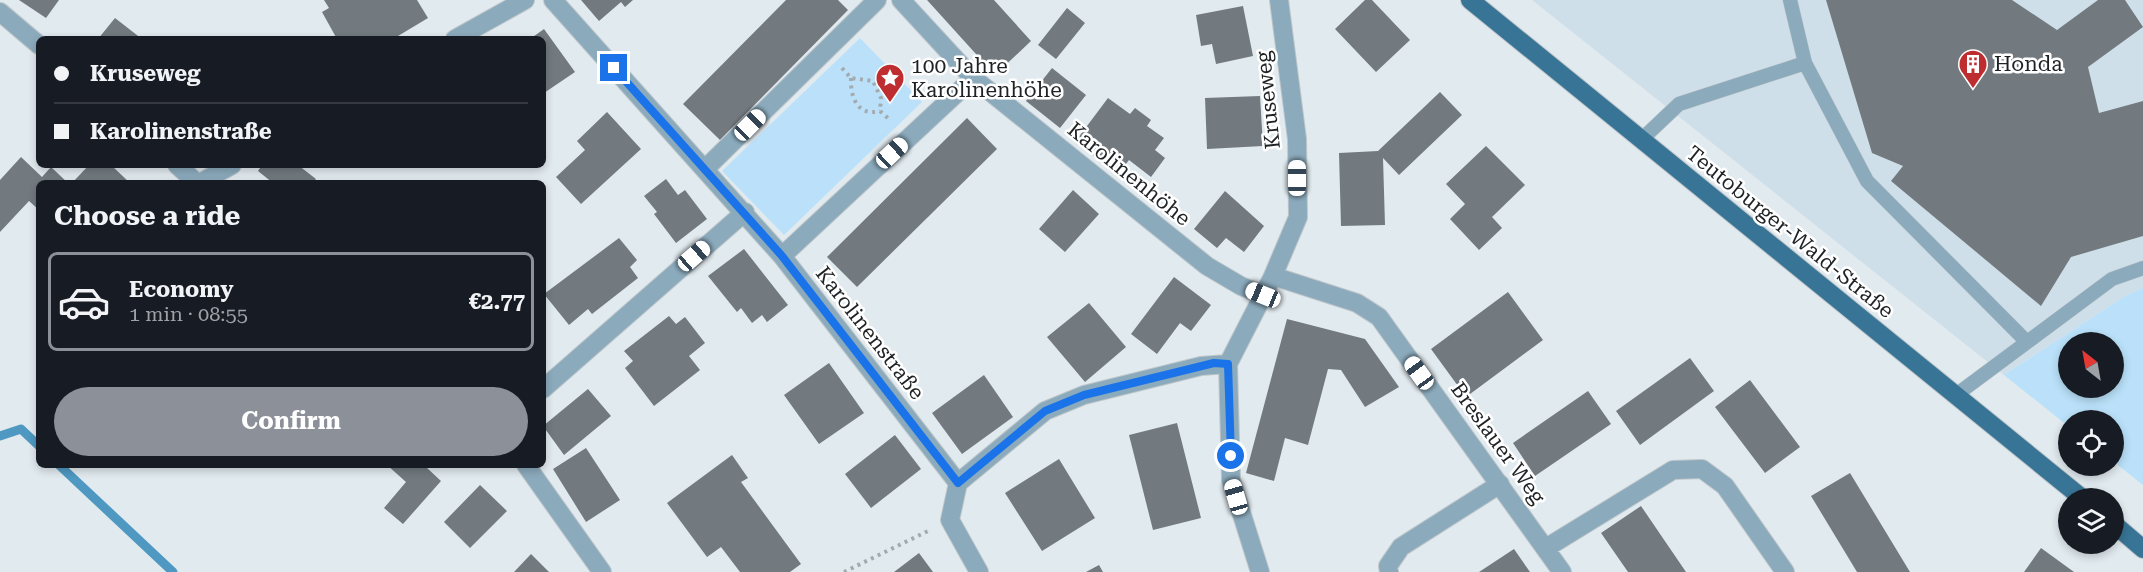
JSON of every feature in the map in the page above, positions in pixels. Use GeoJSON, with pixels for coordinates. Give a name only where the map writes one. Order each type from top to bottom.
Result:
{"type":"FeatureCollection","features":[{"type":"Feature","properties":{"kind":"main road","name":"Teutoburger-Wald-Straße"},"geometry":{"type":"LineString","coordinates":[[1470,0],[2070,488]]}},
{"type":"Feature","properties":{"kind":"main road"},"geometry":{"type":"LineString","coordinates":[[2124,533],[2143,549]]}},
{"type":"Feature","properties":{"kind":"street"},"geometry":{"type":"LineString","coordinates":[[460,36],[525,0]]}},
{"type":"Feature","properties":{"kind":"street","name":"Karolinenstraße"},"geometry":{"type":"LineString","coordinates":[[553,0],[782,256],[958,483]]}},
{"type":"Feature","properties":{"kind":"street"},"geometry":{"type":"LineString","coordinates":[[705,170],[877,0]]}},
{"type":"Feature","properties":{"kind":"street","name":"Karolinenhöhe"},"geometry":{"type":"LineString","coordinates":[[901,0],[973,78],[1207,266],[1241,286],[1263,295]]}},
{"type":"Feature","properties":{"kind":"street","name":"Kruseweg"},"geometry":{"type":"LineString","coordinates":[[1260,572],[1231,480],[1228,364],[1273,276],[1298,217],[1297,140],[1279,0]]}},
{"type":"Feature","properties":{"kind":"street"},"geometry":{"type":"LineString","coordinates":[[0,12],[36,42]]}},
{"type":"Feature","properties":{"kind":"street"},"geometry":{"type":"LineString","coordinates":[[782,256],[973,78]]}},
{"type":"Feature","properties":{"kind":"street"},"geometry":{"type":"LineString","coordinates":[[180,168],[194,180]]}},
{"type":"Feature","properties":{"kind":"street"},"geometry":{"type":"LineString","coordinates":[[204,180],[226,168]]}},
{"type":"Feature","properties":{"kind":"street"},"geometry":{"type":"LineString","coordinates":[[546,386],[745,212]]}},
{"type":"Feature","properties":{"kind":"street","name":"Breslauer Weg"},"geometry":{"type":"LineString","coordinates":[[1273,276],[1357,303],[1379,317],[1562,572]]}},
{"type":"Feature","properties":{"kind":"street"},"geometry":{"type":"LineString","coordinates":[[979,572],[950,520],[958,483],[1045,411],[1084,395],[1201,366],[1228,364]]}},
{"type":"Feature","properties":{"kind":"street"},"geometry":{"type":"LineString","coordinates":[[528,468],[602,572]]}},
{"type":"Feature","properties":{"kind":"street"},"geometry":{"type":"LineString","coordinates":[[1546,548],[1673,470],[1702,469],[1725,486],[1785,572]]}},
{"type":"Feature","properties":{"kind":"street"},"geometry":{"type":"LineString","coordinates":[[1389,572],[1388,566],[1401,547],[1500,484]]}},
{"type":"Feature","properties":{"kind":"lane"},"geometry":{"type":"LineString","coordinates":[[1790,0],[1805,63],[1867,182],[2026,341]]}},
{"type":"Feature","properties":{"kind":"lane"},"geometry":{"type":"LineString","coordinates":[[1641,140],[1679,104],[1805,63]]}},
{"type":"Feature","properties":{"kind":"lane"},"geometry":{"type":"LineString","coordinates":[[1956,395],[2112,279],[2143,268]]}},
{"type":"Feature","properties":{"kind":"path"},"geometry":{"type":"LineString","coordinates":[[826,50],[851,78],[873,81],[881,98],[880,111]]}},
{"type":"Feature","properties":{"kind":"path"},"geometry":{"type":"LineString","coordinates":[[851,78],[850,92],[854,101],[862,110],[870,114],[880,111]]}},
{"type":"Feature","properties":{"kind":"path"},"geometry":{"type":"LineString","coordinates":[[880,111],[908,138]]}},
{"type":"Feature","properties":{"kind":"path"},"geometry":{"type":"LineString","coordinates":[[844,572],[950,520]]}},
{"type":"Feature","properties":{"kind":"shaded area"},"geometry":{"type":"Polygon","coordinates":[[[1532,0],[2143,0],[2143,288],[2125,296],[2070,332],[2058,332],[2058,340],[2004,375],[1532,0]]]}},
{"type":"Feature","properties":{"kind":"shaded area"},"geometry":{"type":"Polygon","coordinates":[[[860,38],[922,102],[784,235],[722,171],[860,38]]]}},
{"type":"Feature","properties":{"kind":"shaded area"},"geometry":{"type":"Polygon","coordinates":[[[2143,288],[2143,485],[2124,470],[2124,410],[2058,410],[2058,418],[2004,375],[2058,340],[2058,398],[2124,398],[2124,332],[2070,332],[2125,296],[2143,288]]]}},
{"type":"Feature","properties":{"kind":"building"},"geometry":{"type":"Polygon","coordinates":[[[19,0],[59,0],[46,18],[19,0]]]}},
{"type":"Feature","properties":{"kind":"building"},"geometry":{"type":"Polygon","coordinates":[[[324,0],[417,0],[428,18],[398,36],[335,36],[322,12],[329,8],[324,0]]]}},
{"type":"Feature","properties":{"kind":"building"},"geometry":{"type":"Polygon","coordinates":[[[581,0],[633,0],[625,7],[621,2],[599,21],[581,0]]]}},
{"type":"Feature","properties":{"kind":"building"},"geometry":{"type":"Polygon","coordinates":[[[786,0],[838,0],[848,10],[720,140],[683,104],[786,0]]]}},
{"type":"Feature","properties":{"kind":"building"},"geometry":{"type":"Polygon","coordinates":[[[927,0],[994,0],[1031,41],[995,75],[927,0]]]}},
{"type":"Feature","properties":{"kind":"building"},"geometry":{"type":"Polygon","coordinates":[[[1365,0],[1372,0],[1410,40],[1376,72],[1335,29],[1365,0]]]}},
{"type":"Feature","properties":{"kind":"building"},"geometry":{"type":"Polygon","coordinates":[[[1826,0],[2012,0],[2057,30],[2098,0],[2125,0],[2143,27],[2088,67],[2099,113],[2143,101],[2143,236],[2071,257],[2041,306],[1891,181],[1903,166],[1872,153],[1826,0]]]}},
{"type":"Feature","properties":{"kind":"building"},"geometry":{"type":"Polygon","coordinates":[[[1243,6],[1253,56],[1216,64],[1212,44],[1201,46],[1196,15],[1243,6]]]}},
{"type":"Feature","properties":{"kind":"building"},"geometry":{"type":"Polygon","coordinates":[[[1067,8],[1085,23],[1056,59],[1038,45],[1067,8]]]}},
{"type":"Feature","properties":{"kind":"building"},"geometry":{"type":"Polygon","coordinates":[[[115,18],[138,36],[100,36],[115,18]]]}},
{"type":"Feature","properties":{"kind":"building"},"geometry":{"type":"Polygon","coordinates":[[[544,29],[575,72],[546,92],[546,36],[534,36],[544,29]]]}},
{"type":"Feature","properties":{"kind":"building"},"geometry":{"type":"Polygon","coordinates":[[[1052,68],[1086,95],[1060,128],[1026,101],[1052,68]]]}},
{"type":"Feature","properties":{"kind":"building"},"geometry":{"type":"Polygon","coordinates":[[[1440,92],[1462,115],[1399,175],[1383,158],[1385,225],[1341,226],[1339,153],[1378,151],[1440,92]]]}},
{"type":"Feature","properties":{"kind":"building"},"geometry":{"type":"Polygon","coordinates":[[[1260,96],[1263,146],[1207,149],[1205,98],[1260,96]]]}},
{"type":"Feature","properties":{"kind":"building"},"geometry":{"type":"Polygon","coordinates":[[[1108,98],[1130,114],[1135,108],[1151,120],[1147,126],[1164,138],[1155,150],[1165,158],[1151,177],[1129,160],[1118,174],[1075,142],[1108,98]]]}},
{"type":"Feature","properties":{"kind":"building"},"geometry":{"type":"Polygon","coordinates":[[[607,112],[641,149],[581,204],[556,177],[585,150],[577,141],[607,112]]]}},
{"type":"Feature","properties":{"kind":"building"},"geometry":{"type":"Polygon","coordinates":[[[967,118],[997,149],[857,287],[827,257],[967,118]]]}},
{"type":"Feature","properties":{"kind":"building"},"geometry":{"type":"Polygon","coordinates":[[[1486,146],[1525,185],[1492,217],[1502,228],[1479,250],[1450,219],[1465,204],[1446,184],[1486,146]]]}},
{"type":"Feature","properties":{"kind":"building"},"geometry":{"type":"Polygon","coordinates":[[[21,157],[42,177],[52,168],[65,180],[36,180],[36,207],[29,201],[0,232],[0,180],[21,157]]]}},
{"type":"Feature","properties":{"kind":"building"},"geometry":{"type":"Polygon","coordinates":[[[86,168],[114,168],[127,180],[75,180],[86,168]]]}},
{"type":"Feature","properties":{"kind":"building"},"geometry":{"type":"Polygon","coordinates":[[[260,168],[302,168],[316,179],[269,180],[258,171],[260,168]]]}},
{"type":"Feature","properties":{"kind":"building"},"geometry":{"type":"Polygon","coordinates":[[[666,179],[678,195],[685,190],[707,219],[676,243],[654,214],[657,212],[644,196],[666,179]]]}},
{"type":"Feature","properties":{"kind":"building"},"geometry":{"type":"Polygon","coordinates":[[[1073,190],[1099,214],[1065,252],[1039,229],[1073,190]]]}},
{"type":"Feature","properties":{"kind":"building"},"geometry":{"type":"Polygon","coordinates":[[[1225,191],[1264,226],[1244,252],[1226,238],[1217,248],[1194,229],[1225,191]]]}},
{"type":"Feature","properties":{"kind":"building"},"geometry":{"type":"Polygon","coordinates":[[[619,238],[637,260],[630,267],[638,278],[592,314],[588,309],[569,325],[546,296],[546,293],[619,238]]]}},
{"type":"Feature","properties":{"kind":"building"},"geometry":{"type":"Polygon","coordinates":[[[744,249],[788,305],[767,322],[762,315],[752,323],[741,308],[737,312],[708,276],[744,249]]]}},
{"type":"Feature","properties":{"kind":"building"},"geometry":{"type":"Polygon","coordinates":[[[1174,277],[1211,305],[1191,331],[1180,323],[1157,354],[1131,334],[1174,277]]]}},
{"type":"Feature","properties":{"kind":"building"},"geometry":{"type":"Polygon","coordinates":[[[1508,292],[1543,340],[1466,397],[1431,349],[1508,292]]]}},
{"type":"Feature","properties":{"kind":"building"},"geometry":{"type":"Polygon","coordinates":[[[1089,303],[1126,347],[1085,382],[1047,337],[1089,303]]]}},
{"type":"Feature","properties":{"kind":"building"},"geometry":{"type":"Polygon","coordinates":[[[669,316],[676,324],[685,317],[705,343],[689,356],[700,370],[654,406],[625,368],[633,361],[624,351],[669,316]]]}},
{"type":"Feature","properties":{"kind":"building"},"geometry":{"type":"Polygon","coordinates":[[[1287,319],[1365,339],[1399,387],[1365,407],[1341,370],[1328,369],[1308,445],[1285,438],[1274,481],[1246,473],[1287,319]]]}},
{"type":"Feature","properties":{"kind":"building"},"geometry":{"type":"Polygon","coordinates":[[[1690,358],[1714,391],[1640,445],[1616,411],[1690,358]]]}},
{"type":"Feature","properties":{"kind":"building"},"geometry":{"type":"Polygon","coordinates":[[[829,363],[864,413],[819,444],[784,395],[829,363]]]}},
{"type":"Feature","properties":{"kind":"building"},"geometry":{"type":"Polygon","coordinates":[[[984,375],[1013,417],[962,454],[932,413],[984,375]]]}},
{"type":"Feature","properties":{"kind":"building"},"geometry":{"type":"Polygon","coordinates":[[[1750,380],[1800,447],[1765,473],[1715,407],[1750,380]]]}},
{"type":"Feature","properties":{"kind":"building"},"geometry":{"type":"Polygon","coordinates":[[[588,389],[611,416],[564,455],[546,430],[546,424],[588,389]]]}},
{"type":"Feature","properties":{"kind":"building"},"geometry":{"type":"Polygon","coordinates":[[[1588,391],[1611,424],[1535,476],[1513,443],[1588,391]]]}},
{"type":"Feature","properties":{"kind":"building"},"geometry":{"type":"Polygon","coordinates":[[[1177,423],[1201,518],[1153,530],[1129,435],[1177,423]]]}},
{"type":"Feature","properties":{"kind":"building"},"geometry":{"type":"Polygon","coordinates":[[[895,435],[921,469],[871,508],[845,474],[895,435]]]}},
{"type":"Feature","properties":{"kind":"building"},"geometry":{"type":"Polygon","coordinates":[[[586,448],[620,500],[586,522],[553,469],[586,448]]]}},
{"type":"Feature","properties":{"kind":"building"},"geometry":{"type":"Polygon","coordinates":[[[732,455],[748,478],[741,482],[801,564],[790,572],[740,572],[721,547],[707,557],[667,503],[732,455]]]}},
{"type":"Feature","properties":{"kind":"building"},"geometry":{"type":"Polygon","coordinates":[[[1059,459],[1095,518],[1042,551],[1005,493],[1059,459]]]}},
{"type":"Feature","properties":{"kind":"building"},"geometry":{"type":"Polygon","coordinates":[[[390,468],[427,468],[441,481],[403,524],[384,508],[406,482],[390,468]]]}},
{"type":"Feature","properties":{"kind":"building"},"geometry":{"type":"Polygon","coordinates":[[[1850,473],[1910,572],[1857,572],[1811,496],[1850,473]]]}},
{"type":"Feature","properties":{"kind":"building"},"geometry":{"type":"Polygon","coordinates":[[[480,485],[507,511],[470,548],[444,522],[480,485]]]}},
{"type":"Feature","properties":{"kind":"building"},"geometry":{"type":"Polygon","coordinates":[[[1641,506],[1686,572],[1628,572],[1601,533],[1641,506]]]}},
{"type":"Feature","properties":{"kind":"building"},"geometry":{"type":"Polygon","coordinates":[[[2041,548],[2074,572],[2024,572],[2041,548]]]}},
{"type":"Feature","properties":{"kind":"building"},"geometry":{"type":"Polygon","coordinates":[[[1514,549],[1530,572],[1479,572],[1514,549]]]}},
{"type":"Feature","properties":{"kind":"building"},"geometry":{"type":"Polygon","coordinates":[[[919,553],[933,572],[894,572],[919,553]]]}},
{"type":"Feature","properties":{"kind":"building"},"geometry":{"type":"Polygon","coordinates":[[[531,554],[549,572],[514,572],[531,554]]]}},
{"type":"Feature","properties":{"kind":"building"},"geometry":{"type":"Polygon","coordinates":[[[1099,565],[1103,572],[1086,572],[1099,565]]]}},
{"type":"Feature","properties":{"kind":"waterway"},"geometry":{"type":"LineString","coordinates":[[0,436],[21,429],[36,443]]}},
{"type":"Feature","properties":{"kind":"waterway"},"geometry":{"type":"LineString","coordinates":[[62,468],[173,572]]}},
{"type":"Feature","properties":{"kind":"place","name":"Honda"},"geometry":{"type":"Point","coordinates":[1973,90]}},
{"type":"Feature","properties":{"kind":"place","name":"100 Jahre Karolinenhöhe"},"geometry":{"type":"Point","coordinates":[890,104]}},
{"type":"Feature","properties":{"kind":"route"},"geometry":{"type":"LineString","coordinates":[[614,68],[782,256],[958,483],[1045,411],[1084,395],[1214,363],[1228,364],[1231,456]]}}]}
